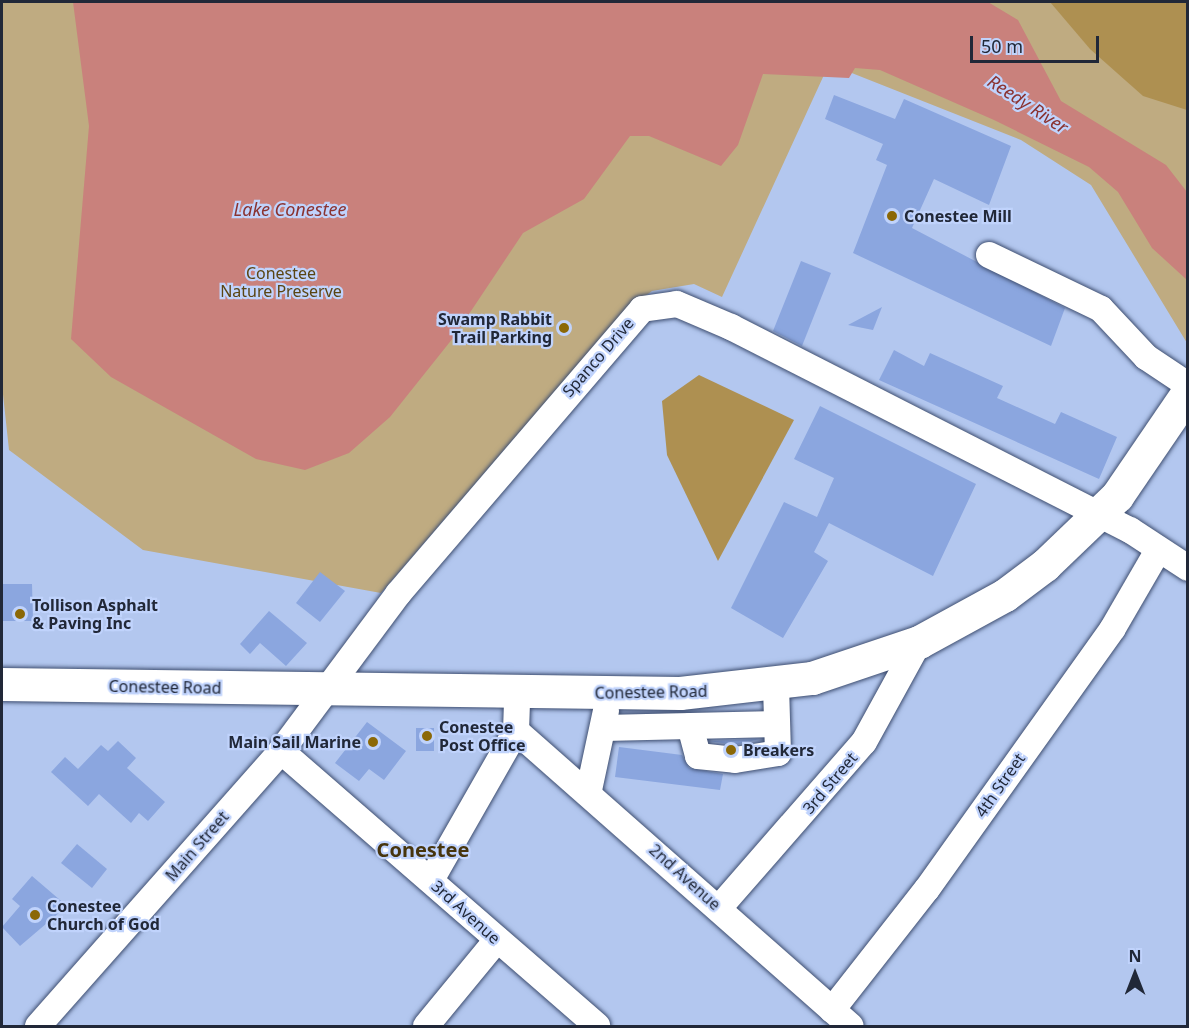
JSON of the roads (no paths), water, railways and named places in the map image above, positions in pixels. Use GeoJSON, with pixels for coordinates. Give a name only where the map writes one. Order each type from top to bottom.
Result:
{"type":"FeatureCollection","features":[{"type":"Feature","properties":{"kind":"main road","name":"Conestee Road"},"geometry":{"type":"LineString","coordinates":[[2,684],[517,693],[610,693],[776,686],[920,642],[1005,595],[1098,516],[1149,453],[1188,392]]}},
{"type":"Feature","properties":{"kind":"street"},"geometry":{"type":"LineString","coordinates":[[989,255],[1101,309],[1146,357],[1188,385]]}},
{"type":"Feature","properties":{"kind":"street","name":"Spanco Drive"},"geometry":{"type":"LineString","coordinates":[[328,689],[398,594],[619,329],[653,305],[677,304],[731,327],[1098,516],[1130,530],[1157,552],[1188,568]]}},
{"type":"Feature","properties":{"kind":"street","name":"4th Street"},"geometry":{"type":"LineString","coordinates":[[832,1010],[927,889],[1113,628],[1157,552]]}},
{"type":"Feature","properties":{"kind":"street","name":"3rd Street"},"geometry":{"type":"LineString","coordinates":[[719,908],[864,742],[920,642]]}},
{"type":"Feature","properties":{"kind":"street"},"geometry":{"type":"LineString","coordinates":[[690,726],[698,756],[735,760],[778,753],[776,686]]}},
{"type":"Feature","properties":{"kind":"street","name":"Main Street"},"geometry":{"type":"LineString","coordinates":[[38,1026],[281,751],[328,689]]}},
{"type":"Feature","properties":{"kind":"street"},"geometry":{"type":"LineString","coordinates":[[431,880],[516,731],[517,693]]}},
{"type":"Feature","properties":{"kind":"street"},"geometry":{"type":"LineString","coordinates":[[589,790],[610,693]]}},
{"type":"Feature","properties":{"kind":"street"},"geometry":{"type":"LineString","coordinates":[[604,728],[777,724]]}},
{"type":"Feature","properties":{"kind":"street","name":"2nd Avenue"},"geometry":{"type":"LineString","coordinates":[[516,731],[589,790],[850,1026]]}},
{"type":"Feature","properties":{"kind":"street","name":"3rd Avenue"},"geometry":{"type":"LineString","coordinates":[[281,751],[597,1026]]}},
{"type":"Feature","properties":{"kind":"street"},"geometry":{"type":"LineString","coordinates":[[426,1026],[497,940]]}},
{"type":"Feature","properties":{"kind":"water","name":"Lake Conestee"},"geometry":{"type":"Polygon","coordinates":[[[73,2],[988,2],[1018,20],[1061,101],[1166,165],[1187,192],[1187,280],[1152,248],[1118,192],[1089,167],[994,120],[880,70],[855,68],[849,78],[763,74],[738,145],[721,166],[649,136],[630,136],[584,199],[523,233],[453,338],[390,417],[349,453],[305,470],[256,459],[111,377],[71,339],[89,126],[73,2]]]}},
{"type":"Feature","properties":{"kind":"place","name":"Conestee Mill"},"geometry":{"type":"Point","coordinates":[892,216]}},
{"type":"Feature","properties":{"kind":"place","name":"Swamp Rabbit Trail Parking"},"geometry":{"type":"Point","coordinates":[564,328]}},
{"type":"Feature","properties":{"kind":"place","name":"Tollison Asphalt & Paving Inc"},"geometry":{"type":"Point","coordinates":[20,614]}},
{"type":"Feature","properties":{"kind":"place","name":"Conestee Post Office"},"geometry":{"type":"Point","coordinates":[427,736]}},
{"type":"Feature","properties":{"kind":"place","name":"Main Sail Marine"},"geometry":{"type":"Point","coordinates":[373,742]}},
{"type":"Feature","properties":{"kind":"place","name":"Breakers"},"geometry":{"type":"Point","coordinates":[731,750]}},
{"type":"Feature","properties":{"kind":"place","name":"Conestee Church of God"},"geometry":{"type":"Point","coordinates":[35,915]}},
{"type":"Feature","properties":{"kind":"district","name":"Conestee"},"geometry":{"type":"Point","coordinates":[423,849]}},
{"type":"Feature","properties":{"kind":"water label","name":"Reedy River"},"geometry":{"type":"Point","coordinates":[1028,104]}},
{"type":"Feature","properties":{"kind":"park label","name":"Conestee Nature Preserve"},"geometry":{"type":"Point","coordinates":[281,282]}}]}
